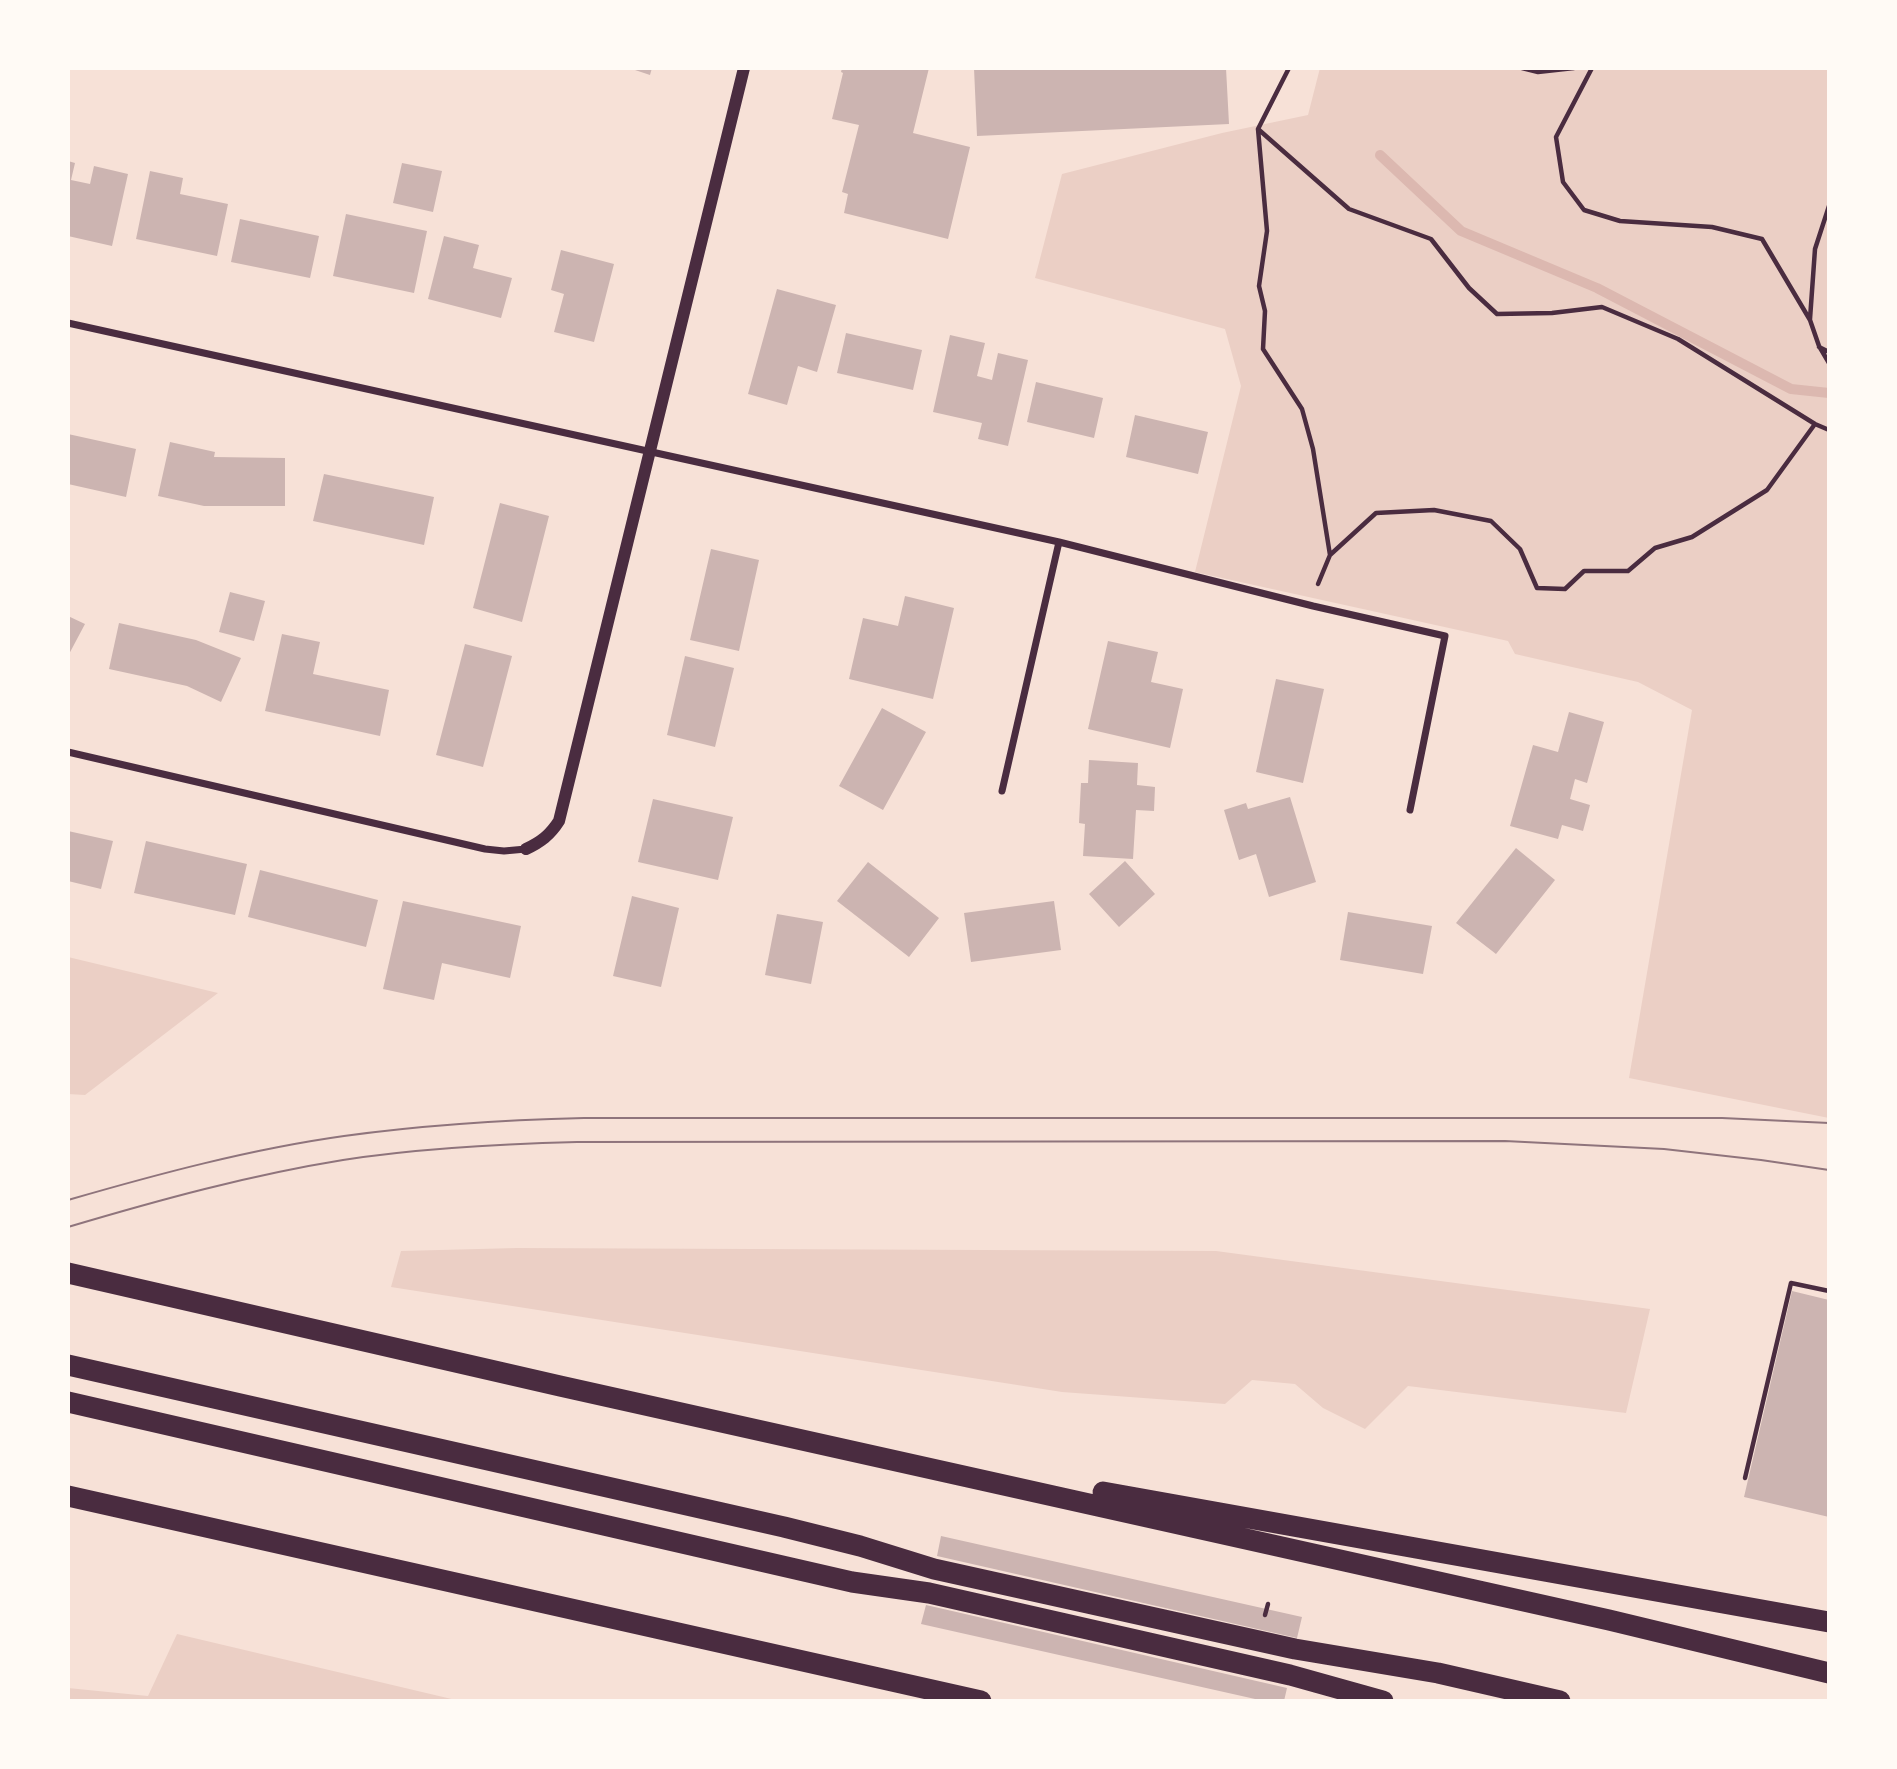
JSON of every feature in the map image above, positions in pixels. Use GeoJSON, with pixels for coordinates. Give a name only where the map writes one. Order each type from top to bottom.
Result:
{"type":"FeatureCollection","features":[{"type":"Feature","properties":{"kind":"highway"},"geometry":{"type":"LineString","coordinates":[[68,1273],[547,1383],[1596,1617],[1829,1673]]}},
{"type":"Feature","properties":{"kind":"highway"},"geometry":{"type":"LineString","coordinates":[[68,1365],[784,1527],[860,1546],[933,1569],[1282,1646],[1438,1673],[1560,1701]]}},
{"type":"Feature","properties":{"kind":"highway"},"geometry":{"type":"LineString","coordinates":[[68,1402],[852,1582],[929,1593],[1290,1675],[1383,1701]]}},
{"type":"Feature","properties":{"kind":"highway"},"geometry":{"type":"LineString","coordinates":[[794,1437],[1829,1622]]}},
{"type":"Feature","properties":{"kind":"highway"},"geometry":{"type":"LineString","coordinates":[[68,1496],[981,1701]]}},
{"type":"Feature","properties":{"kind":"street"},"geometry":{"type":"LineString","coordinates":[[68,752],[485,849],[504,852],[526,849],[551,834],[559,821],[744,68]]}},
{"type":"Feature","properties":{"kind":"street"},"geometry":{"type":"LineString","coordinates":[[68,323],[1059,542],[1445,636],[1410,810]]}},
{"type":"Feature","properties":{"kind":"street"},"geometry":{"type":"LineString","coordinates":[[1002,791],[1059,542]]}},
{"type":"Feature","properties":{"kind":"path"},"geometry":{"type":"LineString","coordinates":[[1289,68],[1258,129],[1267,231],[1259,286],[1265,312],[1263,349],[1302,409],[1313,449],[1330,555]]}},
{"type":"Feature","properties":{"kind":"path"},"geometry":{"type":"LineString","coordinates":[[1522,68],[1538,72],[1574,68]]}},
{"type":"Feature","properties":{"kind":"path"},"geometry":{"type":"LineString","coordinates":[[1592,68],[1556,137],[1563,182],[1584,210],[1620,221],[1712,227],[1762,239],[1810,320],[1819,346],[1829,363]]}},
{"type":"Feature","properties":{"kind":"path"},"geometry":{"type":"LineString","coordinates":[[1258,129],[1349,209],[1431,239],[1469,288],[1497,314],[1552,313],[1602,307],[1678,339],[1829,430]]}},
{"type":"Feature","properties":{"kind":"path"},"geometry":{"type":"LineString","coordinates":[[1810,320],[1815,249],[1829,206]]}},
{"type":"Feature","properties":{"kind":"path"},"geometry":{"type":"LineString","coordinates":[[1819,346],[1829,352]]}},
{"type":"Feature","properties":{"kind":"path"},"geometry":{"type":"LineString","coordinates":[[1314,606],[1315,592],[1330,555],[1376,513],[1434,510],[1491,521],[1520,549],[1537,588],[1565,589],[1584,571],[1628,571],[1655,548],[1692,537],[1767,490],[1815,424]]}},
{"type":"Feature","properties":{"kind":"path"},"geometry":{"type":"LineString","coordinates":[[1745,1478],[1791,1283],[1828,1291]]}},
{"type":"Feature","properties":{"kind":"shaded area"},"geometry":{"type":"Polygon","coordinates":[[[1320,68],[1829,68],[1829,1118],[1629,1078],[1692,710],[1638,682],[1515,654],[1508,641],[1195,572],[1241,386],[1225,329],[1035,278],[1062,174],[1222,133],[1308,115],[1320,68]]]}},
{"type":"Feature","properties":{"kind":"shaded area"},"geometry":{"type":"Polygon","coordinates":[[[68,957],[218,993],[85,1095],[68,1094],[68,957]]]}},
{"type":"Feature","properties":{"kind":"shaded area"},"geometry":{"type":"Polygon","coordinates":[[[517,1248],[1216,1251],[1650,1309],[1626,1413],[1408,1386],[1365,1429],[1323,1408],[1295,1384],[1252,1380],[1225,1404],[1062,1392],[391,1287],[401,1251],[517,1248]]]}},
{"type":"Feature","properties":{"kind":"shaded area"},"geometry":{"type":"Polygon","coordinates":[[[177,1634],[460,1701],[68,1701],[68,1688],[148,1696],[177,1634]]]}},
{"type":"Feature","properties":{"kind":"building"},"geometry":{"type":"Polygon","coordinates":[[[629,68],[652,68],[650,75],[629,68]]]}},
{"type":"Feature","properties":{"kind":"building"},"geometry":{"type":"Polygon","coordinates":[[[842,68],[929,68],[913,133],[970,147],[948,239],[844,213],[848,194],[842,192],[859,125],[832,119],[842,68]]]}},
{"type":"Feature","properties":{"kind":"building"},"geometry":{"type":"Polygon","coordinates":[[[974,68],[1226,68],[1229,124],[977,136],[974,68]]]}},
{"type":"Feature","properties":{"kind":"building"},"geometry":{"type":"Polygon","coordinates":[[[68,161],[75,163],[71,180],[90,184],[94,166],[128,174],[112,246],[68,236],[68,161]]]}},
{"type":"Feature","properties":{"kind":"building"},"geometry":{"type":"Polygon","coordinates":[[[402,163],[442,171],[433,212],[393,203],[402,163]]]}},
{"type":"Feature","properties":{"kind":"building"},"geometry":{"type":"Polygon","coordinates":[[[150,171],[183,178],[180,194],[228,204],[217,256],[136,239],[150,171]]]}},
{"type":"Feature","properties":{"kind":"building"},"geometry":{"type":"Polygon","coordinates":[[[346,214],[427,231],[414,293],[333,276],[346,214]]]}},
{"type":"Feature","properties":{"kind":"building"},"geometry":{"type":"Polygon","coordinates":[[[240,219],[319,236],[310,278],[231,262],[240,219]]]}},
{"type":"Feature","properties":{"kind":"building"},"geometry":{"type":"Polygon","coordinates":[[[444,236],[479,245],[473,268],[512,278],[501,318],[428,299],[444,236]]]}},
{"type":"Feature","properties":{"kind":"building"},"geometry":{"type":"Polygon","coordinates":[[[561,250],[614,264],[594,342],[554,332],[564,294],[551,290],[561,250]]]}},
{"type":"Feature","properties":{"kind":"building"},"geometry":{"type":"Polygon","coordinates":[[[777,289],[836,305],[817,372],[798,366],[787,405],[748,394],[777,289]]]}},
{"type":"Feature","properties":{"kind":"building"},"geometry":{"type":"Polygon","coordinates":[[[846,333],[922,350],[913,390],[837,373],[846,333]]]}},
{"type":"Feature","properties":{"kind":"building"},"geometry":{"type":"Polygon","coordinates":[[[950,335],[985,343],[977,376],[992,380],[998,353],[1028,360],[1008,446],[978,439],[982,423],[933,412],[950,335]]]}},
{"type":"Feature","properties":{"kind":"building"},"geometry":{"type":"Polygon","coordinates":[[[1036,382],[1103,398],[1094,438],[1027,422],[1036,382]]]}},
{"type":"Feature","properties":{"kind":"building"},"geometry":{"type":"Polygon","coordinates":[[[1135,415],[1208,432],[1198,474],[1126,457],[1135,415]]]}},
{"type":"Feature","properties":{"kind":"building"},"geometry":{"type":"Polygon","coordinates":[[[68,434],[136,449],[126,497],[68,484],[68,434]]]}},
{"type":"Feature","properties":{"kind":"building"},"geometry":{"type":"Polygon","coordinates":[[[170,442],[215,452],[214,457],[285,458],[285,506],[204,506],[158,496],[170,442]]]}},
{"type":"Feature","properties":{"kind":"building"},"geometry":{"type":"Polygon","coordinates":[[[324,474],[434,497],[424,545],[313,521],[324,474]]]}},
{"type":"Feature","properties":{"kind":"building"},"geometry":{"type":"Polygon","coordinates":[[[500,503],[549,516],[522,622],[473,608],[500,503]]]}},
{"type":"Feature","properties":{"kind":"building"},"geometry":{"type":"Polygon","coordinates":[[[711,549],[759,560],[739,651],[690,640],[711,549]]]}},
{"type":"Feature","properties":{"kind":"building"},"geometry":{"type":"Polygon","coordinates":[[[230,592],[265,601],[254,641],[219,632],[230,592]]]}},
{"type":"Feature","properties":{"kind":"building"},"geometry":{"type":"Polygon","coordinates":[[[905,596],[954,608],[933,699],[849,679],[863,618],[898,626],[905,596]]]}},
{"type":"Feature","properties":{"kind":"building"},"geometry":{"type":"Polygon","coordinates":[[[68,616],[85,624],[68,656],[68,616]]]}},
{"type":"Feature","properties":{"kind":"building"},"geometry":{"type":"Polygon","coordinates":[[[119,623],[196,640],[241,658],[221,702],[187,686],[109,669],[119,623]]]}},
{"type":"Feature","properties":{"kind":"building"},"geometry":{"type":"Polygon","coordinates":[[[282,634],[320,642],[313,674],[389,690],[380,736],[265,711],[282,634]]]}},
{"type":"Feature","properties":{"kind":"building"},"geometry":{"type":"Polygon","coordinates":[[[1108,641],[1158,652],[1151,682],[1183,689],[1170,748],[1088,729],[1108,641]]]}},
{"type":"Feature","properties":{"kind":"building"},"geometry":{"type":"Polygon","coordinates":[[[465,644],[512,656],[483,767],[436,755],[465,644]]]}},
{"type":"Feature","properties":{"kind":"building"},"geometry":{"type":"Polygon","coordinates":[[[685,656],[734,668],[715,747],[667,735],[685,656]]]}},
{"type":"Feature","properties":{"kind":"building"},"geometry":{"type":"Polygon","coordinates":[[[1276,679],[1324,689],[1303,783],[1256,772],[1276,679]]]}},
{"type":"Feature","properties":{"kind":"building"},"geometry":{"type":"Polygon","coordinates":[[[882,708],[926,732],[883,810],[839,786],[882,708]]]}},
{"type":"Feature","properties":{"kind":"building"},"geometry":{"type":"Polygon","coordinates":[[[1569,712],[1604,722],[1587,783],[1575,779],[1570,799],[1590,805],[1583,831],[1562,825],[1558,839],[1510,826],[1533,745],[1558,752],[1569,712]]]}},
{"type":"Feature","properties":{"kind":"building"},"geometry":{"type":"Polygon","coordinates":[[[1089,760],[1138,763],[1137,785],[1155,787],[1154,811],[1136,810],[1133,859],[1083,856],[1085,824],[1079,823],[1081,783],[1088,783],[1089,760]]]}},
{"type":"Feature","properties":{"kind":"building"},"geometry":{"type":"Polygon","coordinates":[[[1290,797],[1316,882],[1269,897],[1256,854],[1239,860],[1224,810],[1246,803],[1248,809],[1290,797]]]}},
{"type":"Feature","properties":{"kind":"building"},"geometry":{"type":"Polygon","coordinates":[[[653,799],[733,817],[718,880],[638,862],[653,799]]]}},
{"type":"Feature","properties":{"kind":"building"},"geometry":{"type":"Polygon","coordinates":[[[68,831],[113,841],[101,889],[68,881],[68,831]]]}},
{"type":"Feature","properties":{"kind":"building"},"geometry":{"type":"Polygon","coordinates":[[[146,841],[247,864],[235,915],[134,893],[146,841]]]}},
{"type":"Feature","properties":{"kind":"building"},"geometry":{"type":"Polygon","coordinates":[[[1516,848],[1555,880],[1496,954],[1456,923],[1516,848]]]}},
{"type":"Feature","properties":{"kind":"building"},"geometry":{"type":"Polygon","coordinates":[[[1125,861],[1155,894],[1119,927],[1089,894],[1125,861]]]}},
{"type":"Feature","properties":{"kind":"building"},"geometry":{"type":"Polygon","coordinates":[[[868,862],[939,918],[909,957],[837,901],[868,862]]]}},
{"type":"Feature","properties":{"kind":"building"},"geometry":{"type":"Polygon","coordinates":[[[260,870],[378,900],[366,947],[248,917],[260,870]]]}},
{"type":"Feature","properties":{"kind":"building"},"geometry":{"type":"Polygon","coordinates":[[[632,896],[679,908],[661,987],[613,976],[632,896]]]}},
{"type":"Feature","properties":{"kind":"building"},"geometry":{"type":"Polygon","coordinates":[[[403,901],[521,926],[510,978],[442,963],[434,1000],[383,989],[403,901]]]}},
{"type":"Feature","properties":{"kind":"building"},"geometry":{"type":"Polygon","coordinates":[[[1054,901],[1061,950],[971,962],[964,913],[1054,901]]]}},
{"type":"Feature","properties":{"kind":"building"},"geometry":{"type":"Polygon","coordinates":[[[1348,912],[1432,926],[1423,974],[1340,960],[1348,912]]]}},
{"type":"Feature","properties":{"kind":"building"},"geometry":{"type":"Polygon","coordinates":[[[777,914],[823,922],[811,984],[765,975],[777,914]]]}},
{"type":"Feature","properties":{"kind":"building"},"geometry":{"type":"Polygon","coordinates":[[[1792,1291],[1829,1300],[1829,1517],[1744,1497],[1792,1291]]]}},
{"type":"Feature","properties":{"kind":"building"},"geometry":{"type":"Polygon","coordinates":[[[941,1536],[1302,1617],[1297,1638],[937,1556],[941,1536]]]}},
{"type":"Feature","properties":{"kind":"building"},"geometry":{"type":"Polygon","coordinates":[[[926,1605],[1287,1688],[1284,1701],[1264,1701],[921,1624],[926,1605]]]}},
{"type":"Feature","properties":{"kind":"waterway"},"geometry":{"type":"LineString","coordinates":[[1380,155],[1461,231],[1597,288],[1791,389],[1829,393]]}},
{"type":"Feature","properties":{"kind":"tram line"},"geometry":{"type":"LineString","coordinates":[[68,1200],[205,1163],[309,1141],[404,1129],[524,1120],[1722,1118],[1829,1123]]}},
{"type":"Feature","properties":{"kind":"tram line"},"geometry":{"type":"LineString","coordinates":[[68,1227],[205,1189],[308,1166],[430,1150],[577,1142],[1505,1141],[1664,1149],[1829,1170]]}}]}
